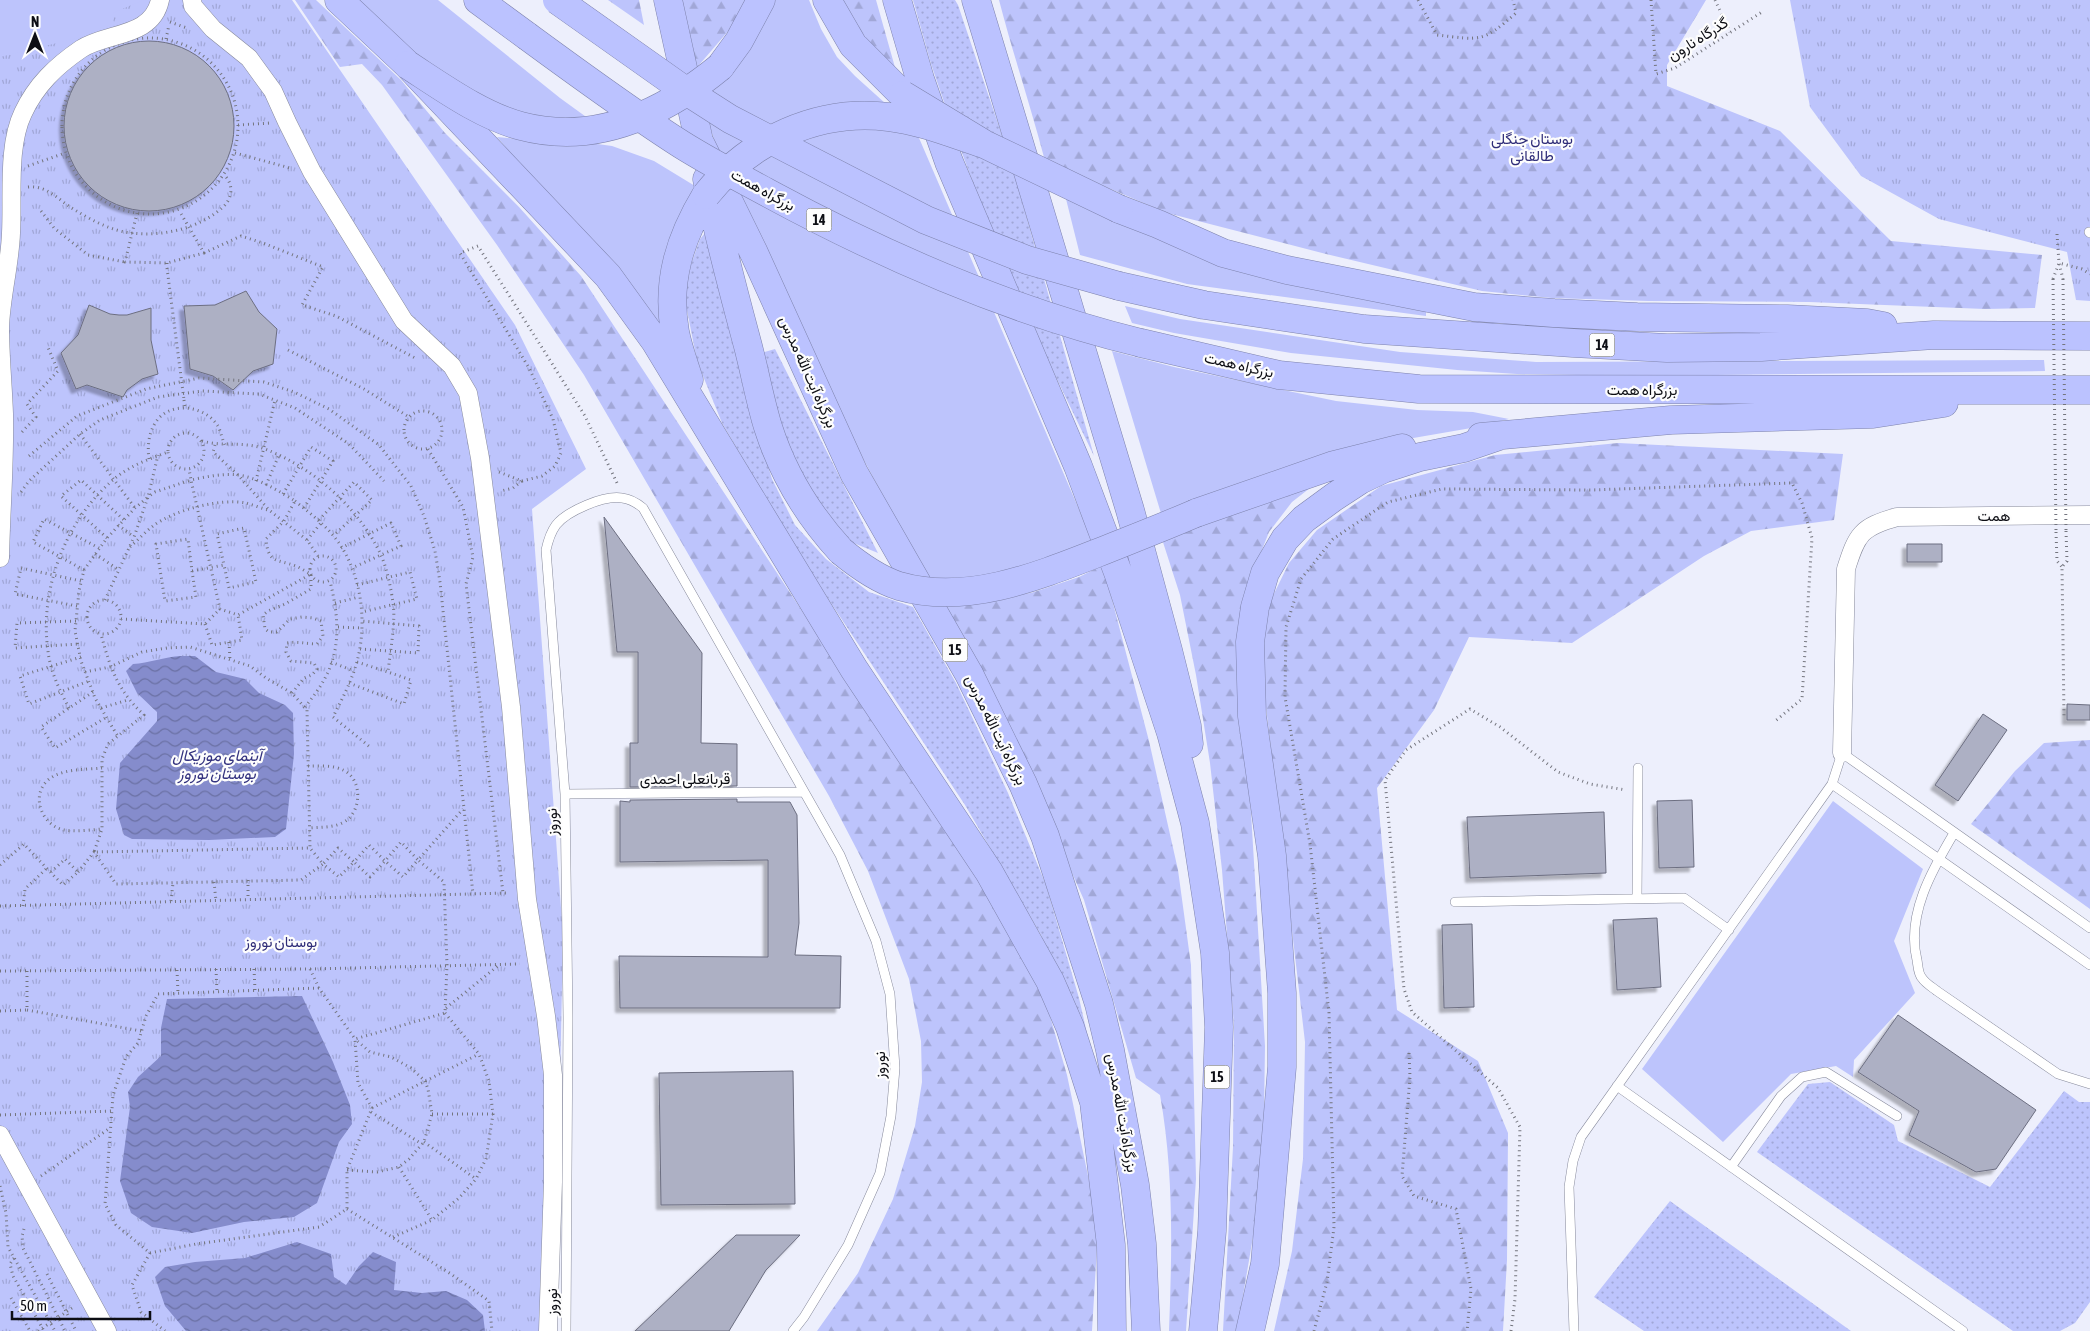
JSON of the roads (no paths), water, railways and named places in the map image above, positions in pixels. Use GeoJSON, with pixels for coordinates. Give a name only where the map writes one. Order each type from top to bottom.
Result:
{"type":"FeatureCollection","features":[{"type":"Feature","properties":{"kind":"highway"},"geometry":{"type":"LineString","coordinates":[[339,0],[408,65],[608,276],[655,341],[854,669],[989,872],[1050,981],[1070,1027],[1094,1102],[1112,1245],[1112,1331]]}},
{"type":"Feature","properties":{"kind":"highway","name":"بزرگراه همت"},"geometry":{"type":"LineString","coordinates":[[478,0],[675,140],[811,217],[923,270],[1068,323],[1142,343],[1279,374],[1419,389],[2090,390]]}},
{"type":"Feature","properties":{"kind":"highway","name":"14"},"geometry":{"type":"LineString","coordinates":[[557,0],[680,87],[730,119],[926,220],[1027,260],[1119,286],[1204,306],[1364,330],[1676,348],[1761,347],[1934,335],[2090,336]]}},
{"type":"Feature","properties":{"kind":"highway","name":"بزرگراه آیت الله مدرس"},"geometry":{"type":"LineString","coordinates":[[668,0],[699,141],[754,253],[854,473],[969,674],[1019,776],[1045,836],[1099,1004],[1110,1050],[1134,1185],[1142,1244],[1146,1331]]}},
{"type":"Feature","properties":{"kind":"highway"},"geometry":{"type":"LineString","coordinates":[[408,65],[468,103],[520,126],[547,131],[571,132],[623,124],[668,104],[695,88],[720,67],[739,41],[761,0]]}},
{"type":"Feature","properties":{"kind":"highway"},"geometry":{"type":"LineString","coordinates":[[827,0],[854,45],[903,96],[984,144],[1119,209],[1223,253],[1287,270],[1474,307],[1637,317],[1787,319],[1867,323],[1934,335]]}},
{"type":"Feature","properties":{"kind":"highway","name":"15"},"geometry":{"type":"LineString","coordinates":[[897,0],[920,79],[949,162],[1078,466],[1115,566],[1179,761],[1195,823],[1215,953],[1219,1027],[1212,1231],[1203,1331]]}},
{"type":"Feature","properties":{"kind":"highway"},"geometry":{"type":"LineString","coordinates":[[976,0],[1130,510],[1168,650],[1187,726],[1195,823]]}},
{"type":"Feature","properties":{"kind":"highway"},"geometry":{"type":"LineString","coordinates":[[696,407],[675,331],[673,308],[675,271],[682,241],[706,195],[721,178],[750,153],[786,132],[801,125],[831,118],[862,115],[890,117],[917,122],[984,144]]}},
{"type":"Feature","properties":{"kind":"highway"},"geometry":{"type":"LineString","coordinates":[[699,141],[719,240],[757,379],[768,427],[794,489],[822,530],[841,551],[862,568],[898,585],[917,590],[941,591],[984,588],[1043,574],[1196,513],[1292,478],[1380,452],[1462,437],[1500,436],[1551,429],[1671,420],[1873,414],[2035,390]]}},
{"type":"Feature","properties":{"kind":"highway"},"geometry":{"type":"LineString","coordinates":[[1250,1331],[1265,1264],[1282,1066],[1282,993],[1272,856],[1252,716],[1250,642],[1255,607],[1265,573],[1285,539],[1304,519],[1334,497],[1360,480],[1383,469],[1420,457],[1464,448],[1500,436]]}},
{"type":"Feature","properties":{"kind":"street"},"geometry":{"type":"LineString","coordinates":[[0,558],[4,415],[0,325],[11,235],[14,146],[22,115],[38,86],[58,67],[82,48],[108,37],[134,31],[150,21],[160,0]]}},
{"type":"Feature","properties":{"kind":"street"},"geometry":{"type":"LineString","coordinates":[[192,0],[193,6],[213,29],[249,58],[274,91],[312,172],[404,321],[452,366],[468,393],[480,458],[511,707],[527,892],[553,1075],[553,1182],[548,1331]]}},
{"type":"Feature","properties":{"kind":"street","name":"همت"},"geometry":{"type":"LineString","coordinates":[[1842,753],[1846,569],[1855,540],[1875,523],[1897,517],[2090,515]]}},
{"type":"Feature","properties":{"kind":"street"},"geometry":{"type":"LineString","coordinates":[[0,1135],[88,1298],[108,1331]]}},
{"type":"Feature","properties":{"kind":"lane","name":"نوروز"},"geometry":{"type":"LineString","coordinates":[[566,1331],[568,1008],[566,794],[546,550],[552,531],[566,516],[602,500],[621,498],[636,502],[643,508],[840,855],[876,942],[890,994],[895,1068],[891,1116],[880,1173],[848,1245],[804,1317],[793,1331]]}},
{"type":"Feature","properties":{"kind":"lane"},"geometry":{"type":"LineString","coordinates":[[1574,1331],[1569,1187],[1573,1162],[1581,1138],[1832,784],[1842,753],[2090,928]]}},
{"type":"Feature","properties":{"kind":"lane"},"geometry":{"type":"LineString","coordinates":[[1637,898],[1638,768]]}},
{"type":"Feature","properties":{"kind":"lane"},"geometry":{"type":"LineString","coordinates":[[1832,784],[2090,965]]}},
{"type":"Feature","properties":{"kind":"lane","name":"قربانعلی احمدی"},"geometry":{"type":"LineString","coordinates":[[566,794],[804,792]]}},
{"type":"Feature","properties":{"kind":"lane"},"geometry":{"type":"LineString","coordinates":[[1954,833],[1938,859],[1921,900],[1914,926],[1915,952],[1921,978],[2058,1074],[2090,1084]]}},
{"type":"Feature","properties":{"kind":"lane"},"geometry":{"type":"LineString","coordinates":[[1455,902],[1684,898],[1729,930]]}},
{"type":"Feature","properties":{"kind":"lane"},"geometry":{"type":"LineString","coordinates":[[1731,1167],[1780,1096],[1802,1077],[1826,1072],[1897,1116]]}},
{"type":"Feature","properties":{"kind":"lane"},"geometry":{"type":"LineString","coordinates":[[1617,1086],[1963,1331]]}},
{"type":"Feature","properties":{"kind":"water","name":"آبنمای موزیکال بوستان نوروز"},"geometry":{"type":"Polygon","coordinates":[[[181,656],[195,656],[216,672],[245,679],[259,693],[285,705],[293,713],[294,754],[286,829],[275,837],[209,840],[132,839],[124,835],[116,809],[120,763],[157,721],[157,712],[137,693],[126,671],[133,664],[181,656]]]}},
{"type":"Feature","properties":{"kind":"water"},"geometry":{"type":"Polygon","coordinates":[[[302,996],[333,1062],[350,1105],[352,1124],[339,1142],[317,1203],[294,1217],[244,1222],[192,1233],[152,1227],[131,1213],[120,1181],[130,1107],[128,1092],[138,1077],[161,1056],[161,1028],[167,999],[302,996]]]}},
{"type":"Feature","properties":{"kind":"water"},"geometry":{"type":"Polygon","coordinates":[[[297,1242],[331,1254],[334,1277],[346,1285],[359,1266],[373,1252],[396,1262],[394,1290],[422,1293],[446,1291],[467,1300],[483,1315],[485,1331],[186,1331],[165,1306],[155,1277],[165,1267],[195,1262],[245,1258],[297,1242]]]}},
{"type":"Feature","properties":{"kind":"park label","name":"بوستان جنگلی طالقانی"},"geometry":{"type":"Point","coordinates":[1532,148]}},
{"type":"Feature","properties":{"kind":"park label","name":"بوستان نوروز"},"geometry":{"type":"Point","coordinates":[281,942]}}]}
